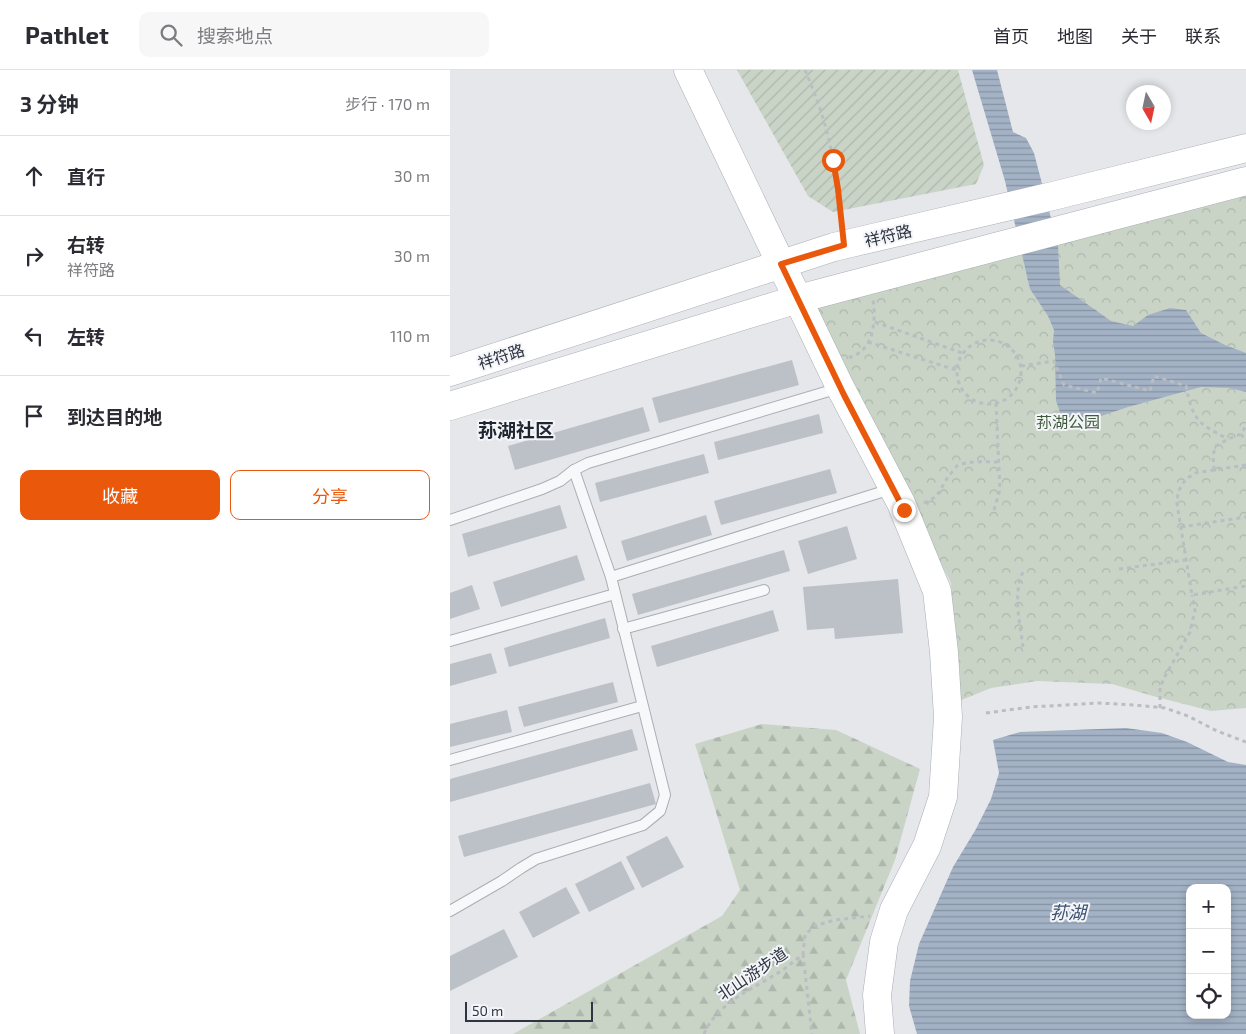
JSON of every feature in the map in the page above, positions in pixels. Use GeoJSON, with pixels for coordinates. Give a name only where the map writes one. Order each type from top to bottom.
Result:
{"type":"FeatureCollection","features":[{"type":"Feature","properties":{"kind":"main road"},"geometry":{"type":"LineString","coordinates":[[688,70],[835,377],[899,499],[937,591],[944,652],[948,718],[943,797],[927,846],[894,910],[884,942],[877,995],[880,1034]]}},
{"type":"Feature","properties":{"kind":"main road","name":"祥符路"},"geometry":{"type":"LineString","coordinates":[[450,372],[844,245],[1246,148]]}},
{"type":"Feature","properties":{"kind":"main road","name":"祥符路"},"geometry":{"type":"LineString","coordinates":[[450,406],[798,300],[1246,181]]}},
{"type":"Feature","properties":{"kind":"lane"},"geometry":{"type":"LineString","coordinates":[[450,520],[542,490],[560,482],[574,470],[588,463],[835,377]]}},
{"type":"Feature","properties":{"kind":"lane"},"geometry":{"type":"LineString","coordinates":[[450,911],[536,859],[643,824],[660,811],[664,795],[611,577],[574,470]]}},
{"type":"Feature","properties":{"kind":"lane"},"geometry":{"type":"LineString","coordinates":[[611,577],[899,499]]}},
{"type":"Feature","properties":{"kind":"lane"},"geometry":{"type":"LineString","coordinates":[[624,629],[764,590]]}},
{"type":"Feature","properties":{"kind":"lane"},"geometry":{"type":"LineString","coordinates":[[450,642],[615,594]]}},
{"type":"Feature","properties":{"kind":"lane"},"geometry":{"type":"LineString","coordinates":[[450,760],[642,706]]}},
{"type":"Feature","properties":{"kind":"path"},"geometry":{"type":"LineString","coordinates":[[806,70],[826,129],[838,189],[844,245]]}},
{"type":"Feature","properties":{"kind":"path"},"geometry":{"type":"LineString","coordinates":[[835,377],[868,342],[875,322],[874,303],[867,281]]}},
{"type":"Feature","properties":{"kind":"path"},"geometry":{"type":"LineString","coordinates":[[875,322],[962,353]]}},
{"type":"Feature","properties":{"kind":"path"},"geometry":{"type":"LineString","coordinates":[[978,341],[997,341],[1006,344],[1013,350],[1021,366],[1019,384],[1015,392],[996,404],[982,404],[973,401],[960,388],[957,379],[956,370],[962,353],[978,341]]}},
{"type":"Feature","properties":{"kind":"path"},"geometry":{"type":"LineString","coordinates":[[868,342],[956,370]]}},
{"type":"Feature","properties":{"kind":"path"},"geometry":{"type":"LineString","coordinates":[[1021,366],[1054,361],[1064,385],[1097,393],[1101,378],[1150,391],[1154,376],[1186,386],[1190,407],[1196,417],[1208,429],[1228,439]]}},
{"type":"Feature","properties":{"kind":"path"},"geometry":{"type":"LineString","coordinates":[[994,510],[1000,490],[996,404]]}},
{"type":"Feature","properties":{"kind":"path"},"geometry":{"type":"LineString","coordinates":[[1214,470],[1213,455],[1216,446],[1241,434],[1246,426]]}},
{"type":"Feature","properties":{"kind":"path"},"geometry":{"type":"LineString","coordinates":[[1241,434],[1246,441]]}},
{"type":"Feature","properties":{"kind":"path"},"geometry":{"type":"LineString","coordinates":[[899,499],[932,500],[939,494],[956,466],[972,462],[1000,462]]}},
{"type":"Feature","properties":{"kind":"path"},"geometry":{"type":"LineString","coordinates":[[1160,708],[1160,688],[1190,632],[1195,610],[1177,504],[1178,492],[1185,480],[1195,473],[1246,464]]}},
{"type":"Feature","properties":{"kind":"path"},"geometry":{"type":"LineString","coordinates":[[1181,527],[1246,517]]}},
{"type":"Feature","properties":{"kind":"path"},"geometry":{"type":"LineString","coordinates":[[1119,569],[1186,560]]}},
{"type":"Feature","properties":{"kind":"path"},"geometry":{"type":"LineString","coordinates":[[1022,647],[1018,602],[1019,579],[1024,570]]}},
{"type":"Feature","properties":{"kind":"path"},"geometry":{"type":"LineString","coordinates":[[1192,595],[1246,586]]}},
{"type":"Feature","properties":{"kind":"path"},"geometry":{"type":"LineString","coordinates":[[986,713],[1098,704],[1164,708],[1188,716],[1217,731],[1246,742]]}},
{"type":"Feature","properties":{"kind":"path","name":"北山游步道"},"geometry":{"type":"LineString","coordinates":[[704,1034],[708,1024],[719,1011],[803,954],[805,935],[814,926],[835,920],[886,914],[894,910]]}},
{"type":"Feature","properties":{"kind":"path"},"geometry":{"type":"LineString","coordinates":[[803,954],[812,1034]]}},
{"type":"Feature","properties":{"kind":"green space"},"geometry":{"type":"Polygon","coordinates":[[[737,70],[958,70],[984,165],[976,184],[833,212],[808,196],[737,70]]]}},
{"type":"Feature","properties":{"kind":"green space","name":"荪湖公园"},"geometry":{"type":"Polygon","coordinates":[[[1246,190],[1246,708],[1211,711],[1112,684],[1037,681],[991,688],[959,701],[951,583],[810,307],[1246,190]]]}},
{"type":"Feature","properties":{"kind":"green space"},"geometry":{"type":"Polygon","coordinates":[[[762,724],[836,730],[920,769],[895,860],[846,980],[860,1034],[513,1034],[722,916],[740,890],[695,744],[762,724]]]}},
{"type":"Feature","properties":{"kind":"water"},"geometry":{"type":"Polygon","coordinates":[[[972,70],[997,70],[1013,132],[1026,138],[1034,153],[1058,245],[1060,285],[1111,321],[1133,326],[1148,315],[1170,308],[1186,310],[1201,333],[1246,353],[1246,392],[1230,388],[1201,387],[1101,416],[1076,421],[1062,418],[1056,401],[1054,330],[1048,316],[1030,289],[1005,181],[972,70]]]}},
{"type":"Feature","properties":{"kind":"water","name":"荪湖"},"geometry":{"type":"Polygon","coordinates":[[[1126,728],[1162,733],[1187,742],[1228,762],[1246,765],[1246,1034],[917,1034],[909,1006],[910,981],[919,944],[953,867],[976,829],[991,799],[999,773],[993,740],[1020,732],[1126,728]]]}},
{"type":"Feature","properties":{"kind":"building"},"geometry":{"type":"Polygon","coordinates":[[[792,360],[799,385],[659,423],[652,398],[792,360]]]}},
{"type":"Feature","properties":{"kind":"building"},"geometry":{"type":"Polygon","coordinates":[[[643,407],[650,431],[515,470],[508,446],[643,407]]]}},
{"type":"Feature","properties":{"kind":"building"},"geometry":{"type":"Polygon","coordinates":[[[819,414],[823,433],[718,460],[714,442],[819,414]]]}},
{"type":"Feature","properties":{"kind":"building"},"geometry":{"type":"Polygon","coordinates":[[[704,454],[709,473],[600,502],[595,483],[704,454]]]}},
{"type":"Feature","properties":{"kind":"building"},"geometry":{"type":"Polygon","coordinates":[[[830,469],[837,493],[721,525],[714,501],[830,469]]]}},
{"type":"Feature","properties":{"kind":"building"},"geometry":{"type":"Polygon","coordinates":[[[560,505],[567,528],[468,557],[462,534],[560,505]]]}},
{"type":"Feature","properties":{"kind":"building"},"geometry":{"type":"Polygon","coordinates":[[[706,515],[712,535],[627,561],[621,541],[706,515]]]}},
{"type":"Feature","properties":{"kind":"building"},"geometry":{"type":"Polygon","coordinates":[[[847,526],[857,559],[808,574],[798,541],[847,526]]]}},
{"type":"Feature","properties":{"kind":"building"},"geometry":{"type":"Polygon","coordinates":[[[784,550],[790,571],[638,615],[632,594],[784,550]]]}},
{"type":"Feature","properties":{"kind":"building"},"geometry":{"type":"Polygon","coordinates":[[[577,555],[585,580],[501,607],[493,582],[577,555]]]}},
{"type":"Feature","properties":{"kind":"building"},"geometry":{"type":"Polygon","coordinates":[[[898,579],[903,633],[835,639],[834,628],[807,630],[803,587],[898,579]]]}},
{"type":"Feature","properties":{"kind":"building"},"geometry":{"type":"Polygon","coordinates":[[[472,585],[480,609],[450,619],[450,593],[472,585]]]}},
{"type":"Feature","properties":{"kind":"building"},"geometry":{"type":"Polygon","coordinates":[[[773,610],[779,631],[657,667],[651,646],[773,610]]]}},
{"type":"Feature","properties":{"kind":"building"},"geometry":{"type":"Polygon","coordinates":[[[605,618],[610,638],[509,667],[504,648],[605,618]]]}},
{"type":"Feature","properties":{"kind":"building"},"geometry":{"type":"Polygon","coordinates":[[[491,653],[497,673],[450,686],[450,664],[491,653]]]}},
{"type":"Feature","properties":{"kind":"building"},"geometry":{"type":"Polygon","coordinates":[[[613,682],[618,702],[524,727],[518,707],[613,682]]]}},
{"type":"Feature","properties":{"kind":"building"},"geometry":{"type":"Polygon","coordinates":[[[507,710],[512,732],[450,747],[450,724],[507,710]]]}},
{"type":"Feature","properties":{"kind":"building"},"geometry":{"type":"Polygon","coordinates":[[[632,729],[638,750],[450,802],[450,779],[632,729]]]}},
{"type":"Feature","properties":{"kind":"building"},"geometry":{"type":"Polygon","coordinates":[[[650,783],[656,804],[464,857],[458,836],[650,783]]]}},
{"type":"Feature","properties":{"kind":"building"},"geometry":{"type":"Polygon","coordinates":[[[667,836],[684,867],[642,888],[626,857],[667,836]]]}},
{"type":"Feature","properties":{"kind":"building"},"geometry":{"type":"Polygon","coordinates":[[[621,861],[635,889],[589,912],[575,884],[621,861]]]}},
{"type":"Feature","properties":{"kind":"building"},"geometry":{"type":"Polygon","coordinates":[[[566,887],[580,913],[533,938],[519,912],[566,887]]]}},
{"type":"Feature","properties":{"kind":"building"},"geometry":{"type":"Polygon","coordinates":[[[504,929],[518,957],[450,991],[450,956],[504,929]]]}},
{"type":"Feature","properties":{"kind":"district","name":"荪湖社区"},"geometry":{"type":"Point","coordinates":[516,429]}},
{"type":"Feature","properties":{"kind":"route"},"geometry":{"type":"LineString","coordinates":[[833,160],[844,245],[781,264],[844,395],[904,510]]}}]}
